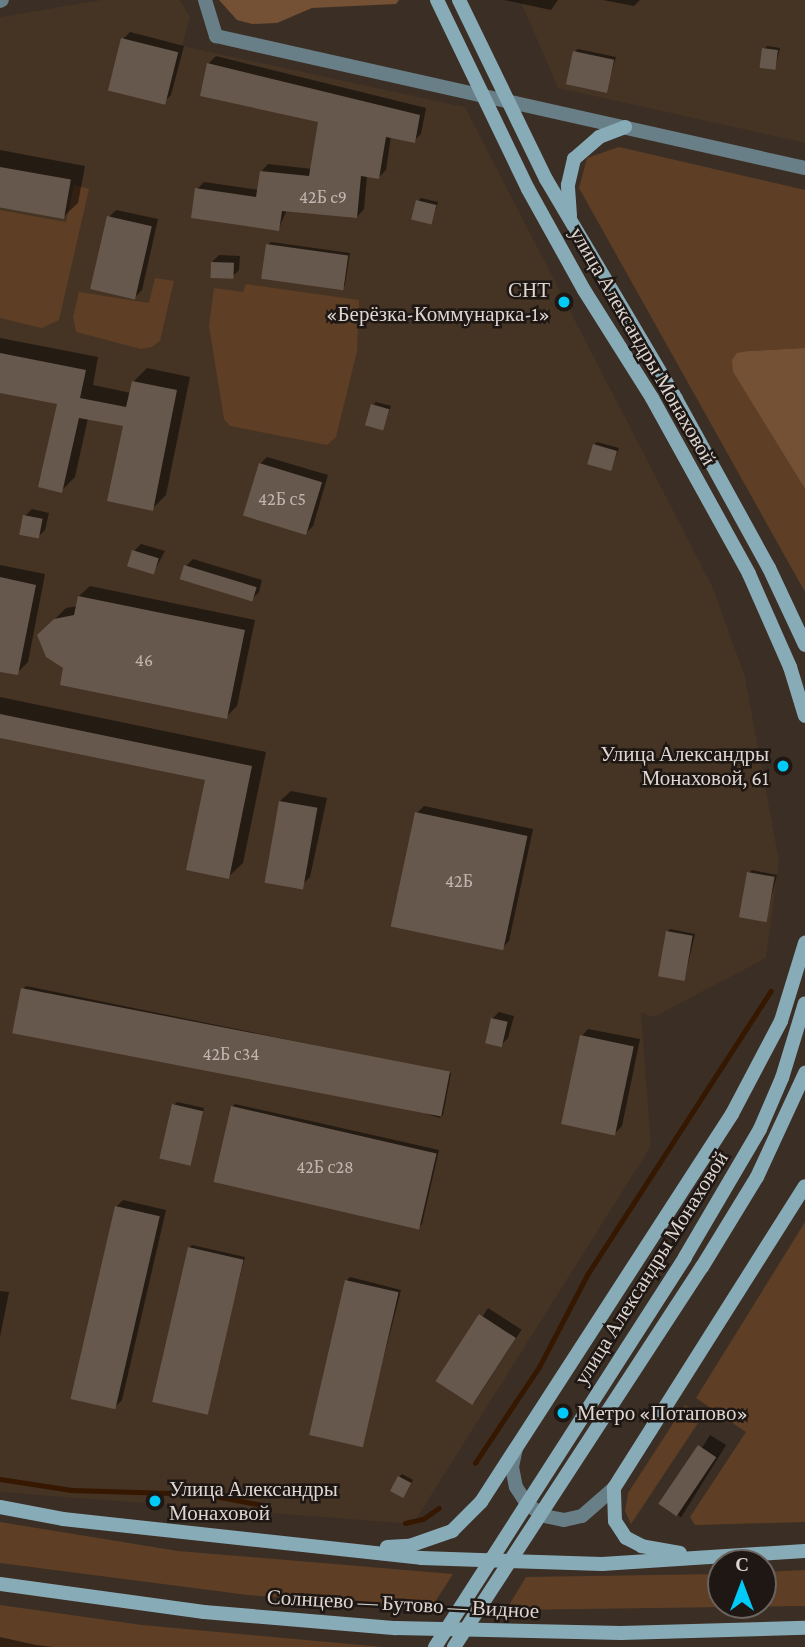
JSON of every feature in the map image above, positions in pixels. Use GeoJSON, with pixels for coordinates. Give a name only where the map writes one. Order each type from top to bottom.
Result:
{"type":"FeatureCollection","features":[{"type":"Feature","properties":{"kind":"main road","name":"улица Александры Монаховой"},"geometry":{"type":"LineString","coordinates":[[437,0],[482,95],[584,290],[652,398],[749,574],[790,667],[805,716]]}},
{"type":"Feature","properties":{"kind":"main road","name":"улица Александры Монаховой"},"geometry":{"type":"LineString","coordinates":[[459,0],[507,100],[570,220],[769,568],[805,645]]}},
{"type":"Feature","properties":{"kind":"main road"},"geometry":{"type":"LineString","coordinates":[[570,220],[568,185],[574,159],[599,137],[625,127]]}},
{"type":"Feature","properties":{"kind":"main road"},"geometry":{"type":"LineString","coordinates":[[769,568],[805,620]]}},
{"type":"Feature","properties":{"kind":"main road"},"geometry":{"type":"LineString","coordinates":[[349,1549],[409,1546],[452,1531],[481,1502],[732,1114],[781,1021],[805,943]]}},
{"type":"Feature","properties":{"kind":"main road","name":"улица Александры Монаховой"},"geometry":{"type":"LineString","coordinates":[[435,1647],[685,1257],[760,1129],[782,1078],[805,1003]]}},
{"type":"Feature","properties":{"kind":"main road","name":"улица Александры Монаховой"},"geometry":{"type":"LineString","coordinates":[[454,1647],[702,1267],[757,1177],[805,1073]]}},
{"type":"Feature","properties":{"kind":"main road"},"geometry":{"type":"LineString","coordinates":[[707,1558],[642,1546],[626,1538],[615,1521],[614,1488],[805,1186]]}},
{"type":"Feature","properties":{"kind":"main road"},"geometry":{"type":"LineString","coordinates":[[0,1507],[63,1519],[349,1549],[521,1563],[707,1558]]}},
{"type":"Feature","properties":{"kind":"main road"},"geometry":{"type":"LineString","coordinates":[[777,1553],[805,1551]]}},
{"type":"Feature","properties":{"kind":"main road","name":"Солнцево — Бутово — Видное"},"geometry":{"type":"LineString","coordinates":[[0,1584],[204,1612],[372,1626],[609,1633],[805,1628]]}},
{"type":"Feature","properties":{"kind":"street"},"geometry":{"type":"LineString","coordinates":[[205,0],[216,36],[805,168]]}},
{"type":"Feature","properties":{"kind":"street"},"geometry":{"type":"LineString","coordinates":[[516,1447],[512,1467],[516,1487],[527,1504],[544,1516],[564,1520],[582,1516],[614,1488]]}},
{"type":"Feature","properties":{"kind":"shaded area"},"geometry":{"type":"Polygon","coordinates":[[[101,0],[180,0],[190,17],[182,46],[465,107],[713,588],[745,677],[779,861],[766,958],[654,1017],[641,1013],[651,1146],[413,1524],[0,1492],[0,17],[101,0]]]}},
{"type":"Feature","properties":{"kind":"shaded area"},"geometry":{"type":"Polygon","coordinates":[[[219,0],[399,0],[396,4],[312,8],[277,23],[252,24],[237,20],[219,0]]]}},
{"type":"Feature","properties":{"kind":"shaded area"},"geometry":{"type":"Polygon","coordinates":[[[520,0],[805,0],[805,143],[558,88],[520,0]]]}},
{"type":"Feature","properties":{"kind":"shaded area"},"geometry":{"type":"Polygon","coordinates":[[[619,147],[805,190],[805,348],[749,351],[733,372],[805,489],[805,592],[579,188],[587,158],[619,147]]]}},
{"type":"Feature","properties":{"kind":"shaded area"},"geometry":{"type":"Polygon","coordinates":[[[74,185],[89,189],[59,320],[42,328],[0,318],[0,210],[66,222],[74,185]]]}},
{"type":"Feature","properties":{"kind":"shaded area"},"geometry":{"type":"Polygon","coordinates":[[[155,278],[174,281],[160,341],[152,347],[141,349],[76,332],[73,317],[79,292],[149,303],[155,278]]]}},
{"type":"Feature","properties":{"kind":"shaded area"},"geometry":{"type":"Polygon","coordinates":[[[246,284],[359,300],[357,351],[336,437],[327,445],[230,426],[224,419],[209,326],[214,288],[243,292],[246,284]]]}},
{"type":"Feature","properties":{"kind":"shaded area"},"geometry":{"type":"Polygon","coordinates":[[[805,348],[805,489],[733,372],[732,360],[737,353],[749,351],[805,348]]]}},
{"type":"Feature","properties":{"kind":"shaded area"},"geometry":{"type":"Polygon","coordinates":[[[805,1222],[805,1522],[695,1525],[690,1517],[746,1432],[696,1398],[805,1222]]]}},
{"type":"Feature","properties":{"kind":"shaded area"},"geometry":{"type":"Polygon","coordinates":[[[685,1405],[702,1417],[631,1524],[625,1511],[628,1493],[685,1405]]]}},
{"type":"Feature","properties":{"kind":"shaded area"},"geometry":{"type":"Polygon","coordinates":[[[0,1522],[178,1551],[453,1574],[431,1608],[248,1595],[0,1563],[0,1522]]]}},
{"type":"Feature","properties":{"kind":"shaded area"},"geometry":{"type":"Polygon","coordinates":[[[805,1570],[805,1606],[777,1606],[777,1571],[805,1570]]]}},
{"type":"Feature","properties":{"kind":"shaded area"},"geometry":{"type":"Polygon","coordinates":[[[707,1574],[707,1607],[506,1610],[526,1577],[707,1574]]]}},
{"type":"Feature","properties":{"kind":"shaded area"},"geometry":{"type":"Polygon","coordinates":[[[0,1605],[142,1625],[383,1647],[0,1647],[0,1605]]]}},
{"type":"Feature","properties":{"kind":"building"},"geometry":{"type":"Polygon","coordinates":[[[121,38],[178,52],[165,105],[108,90],[121,38]]]}},
{"type":"Feature","properties":{"kind":"building"},"geometry":{"type":"Polygon","coordinates":[[[762,48],[778,50],[775,70],[760,68],[762,48]]]}},
{"type":"Feature","properties":{"kind":"building"},"geometry":{"type":"Polygon","coordinates":[[[573,51],[614,60],[607,93],[566,84],[573,51]]]}},
{"type":"Feature","properties":{"kind":"building"},"geometry":{"type":"Polygon","coordinates":[[[207,63],[420,115],[415,143],[386,137],[379,179],[361,176],[357,218],[282,211],[279,231],[191,218],[195,188],[256,197],[260,171],[309,176],[318,122],[200,96],[207,63]]]}},
{"type":"Feature","properties":{"kind":"building"},"geometry":{"type":"Polygon","coordinates":[[[0,167],[71,180],[64,219],[0,208],[0,167]]]}},
{"type":"Feature","properties":{"kind":"building"},"geometry":{"type":"Polygon","coordinates":[[[416,200],[436,205],[432,224],[411,219],[416,200]]]}},
{"type":"Feature","properties":{"kind":"building"},"geometry":{"type":"Polygon","coordinates":[[[107,216],[152,226],[135,299],[90,289],[107,216]]]}},
{"type":"Feature","properties":{"kind":"building"},"geometry":{"type":"Polygon","coordinates":[[[266,244],[348,256],[343,290],[261,279],[266,244]]]}},
{"type":"Feature","properties":{"kind":"building"},"geometry":{"type":"Polygon","coordinates":[[[211,262],[234,263],[233,279],[210,278],[211,262]]]}},
{"type":"Feature","properties":{"kind":"building"},"geometry":{"type":"Polygon","coordinates":[[[0,353],[86,370],[80,398],[126,407],[132,381],[177,390],[153,511],[107,501],[123,426],[79,418],[62,493],[38,487],[57,404],[0,393],[0,353]]]}},
{"type":"Feature","properties":{"kind":"building"},"geometry":{"type":"Polygon","coordinates":[[[371,404],[389,409],[383,430],[365,425],[371,404]]]}},
{"type":"Feature","properties":{"kind":"building"},"geometry":{"type":"Polygon","coordinates":[[[593,444],[617,451],[611,471],[587,464],[593,444]]]}},
{"type":"Feature","properties":{"kind":"building"},"geometry":{"type":"Polygon","coordinates":[[[259,463],[322,482],[306,535],[243,516],[259,463]]]}},
{"type":"Feature","properties":{"kind":"building"},"geometry":{"type":"Polygon","coordinates":[[[23,515],[43,519],[39,538],[19,535],[23,515]]]}},
{"type":"Feature","properties":{"kind":"building"},"geometry":{"type":"Polygon","coordinates":[[[132,550],[159,558],[154,574],[127,566],[132,550]]]}},
{"type":"Feature","properties":{"kind":"building"},"geometry":{"type":"Polygon","coordinates":[[[184,565],[257,587],[252,602],[180,579],[184,565]]]}},
{"type":"Feature","properties":{"kind":"building"},"geometry":{"type":"Polygon","coordinates":[[[0,577],[36,585],[18,675],[0,672],[0,577]]]}},
{"type":"Feature","properties":{"kind":"building"},"geometry":{"type":"Polygon","coordinates":[[[78,596],[245,630],[227,719],[60,685],[63,668],[46,657],[37,635],[54,619],[74,615],[78,596]]]}},
{"type":"Feature","properties":{"kind":"building"},"geometry":{"type":"Polygon","coordinates":[[[0,714],[252,766],[229,879],[186,870],[205,780],[0,738],[0,714]]]}},
{"type":"Feature","properties":{"kind":"building"},"geometry":{"type":"Polygon","coordinates":[[[279,801],[317,808],[303,890],[265,883],[279,801]]]}},
{"type":"Feature","properties":{"kind":"building"},"geometry":{"type":"Polygon","coordinates":[[[415,812],[527,836],[503,950],[391,926],[415,812]]]}},
{"type":"Feature","properties":{"kind":"building"},"geometry":{"type":"Polygon","coordinates":[[[747,872],[775,877],[767,922],[739,917],[747,872]]]}},
{"type":"Feature","properties":{"kind":"building"},"geometry":{"type":"Polygon","coordinates":[[[666,931],[693,936],[685,981],[658,976],[666,931]]]}},
{"type":"Feature","properties":{"kind":"building"},"geometry":{"type":"Polygon","coordinates":[[[21,988],[450,1071],[441,1117],[12,1033],[21,988]]]}},
{"type":"Feature","properties":{"kind":"building"},"geometry":{"type":"Polygon","coordinates":[[[491,1018],[508,1022],[502,1047],[485,1043],[491,1018]]]}},
{"type":"Feature","properties":{"kind":"building"},"geometry":{"type":"Polygon","coordinates":[[[580,1035],[634,1046],[615,1135],[561,1124],[580,1035]]]}},
{"type":"Feature","properties":{"kind":"building"},"geometry":{"type":"Polygon","coordinates":[[[172,1104],[203,1111],[191,1166],[159,1159],[172,1104]]]}},
{"type":"Feature","properties":{"kind":"building"},"geometry":{"type":"Polygon","coordinates":[[[231,1106],[437,1153],[419,1229],[213,1182],[231,1106]]]}},
{"type":"Feature","properties":{"kind":"building"},"geometry":{"type":"Polygon","coordinates":[[[115,1206],[160,1216],[115,1409],[70,1399],[115,1206]]]}},
{"type":"Feature","properties":{"kind":"building"},"geometry":{"type":"Polygon","coordinates":[[[188,1247],[244,1260],[208,1415],[152,1402],[188,1247]]]}},
{"type":"Feature","properties":{"kind":"building"},"geometry":{"type":"Polygon","coordinates":[[[345,1280],[399,1292],[363,1447],[309,1435],[345,1280]]]}},
{"type":"Feature","properties":{"kind":"building"},"geometry":{"type":"Polygon","coordinates":[[[479,1314],[516,1338],[472,1405],[435,1381],[479,1314]]]}},
{"type":"Feature","properties":{"kind":"building"},"geometry":{"type":"Polygon","coordinates":[[[698,1445],[716,1457],[677,1516],[658,1504],[698,1445]]]}},
{"type":"Feature","properties":{"kind":"building"},"geometry":{"type":"Polygon","coordinates":[[[398,1476],[411,1483],[403,1498],[390,1491],[398,1476]]]}},
{"type":"Feature","properties":{"kind":"waterway"},"geometry":{"type":"LineString","coordinates":[[475,1463],[539,1367],[587,1275],[771,991]]}},
{"type":"Feature","properties":{"kind":"waterway"},"geometry":{"type":"LineString","coordinates":[[0,1479],[71,1490],[204,1494],[268,1506]]}},
{"type":"Feature","properties":{"kind":"waterway"},"geometry":{"type":"LineString","coordinates":[[405,1523],[423,1519],[439,1508]]}},
{"type":"Feature","properties":{"kind":"place","name":"СНТ «Берёзка-Коммунарка-1»"},"geometry":{"type":"Point","coordinates":[564,302]}},
{"type":"Feature","properties":{"kind":"place","name":"Улица Александры Монаховой, 61"},"geometry":{"type":"Point","coordinates":[783,766]}},
{"type":"Feature","properties":{"kind":"place","name":"Метро «Потапово»"},"geometry":{"type":"Point","coordinates":[563,1413]}},
{"type":"Feature","properties":{"kind":"place","name":"Улица Александры Монаховой"},"geometry":{"type":"Point","coordinates":[155,1501]}}]}
